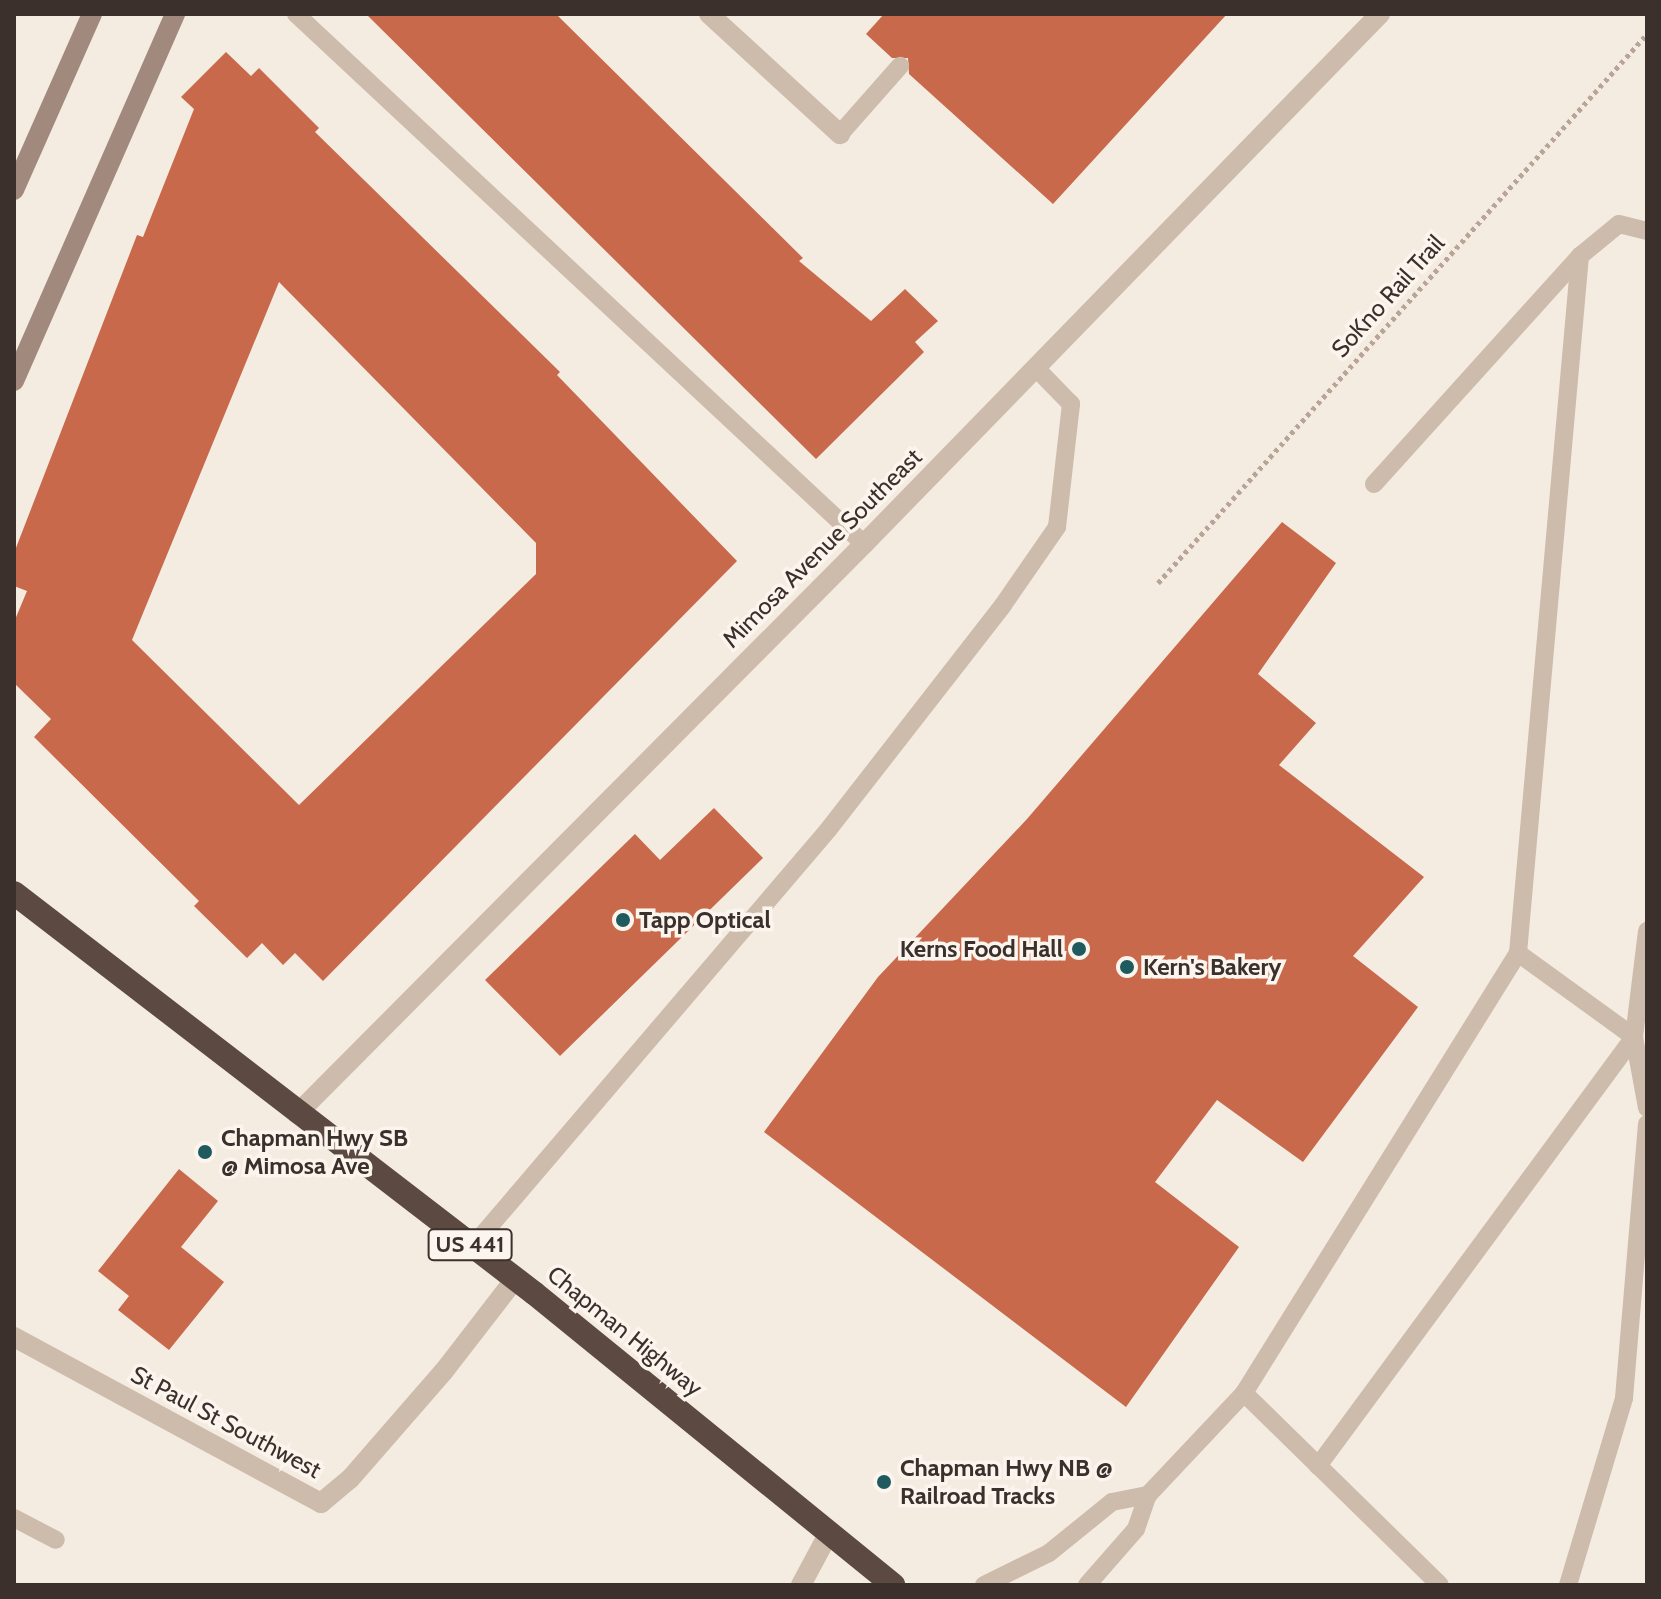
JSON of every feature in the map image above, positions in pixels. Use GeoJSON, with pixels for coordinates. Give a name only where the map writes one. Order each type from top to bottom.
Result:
{"type":"FeatureCollection","features":[{"type":"Feature","properties":{"kind":"highway","name":"Chapman Highway"},"geometry":{"type":"LineString","coordinates":[[14,893],[515,1279],[893,1585]]}},
{"type":"Feature","properties":{"kind":"main road"},"geometry":{"type":"LineString","coordinates":[[14,190],[92,14]]}},
{"type":"Feature","properties":{"kind":"main road"},"geometry":{"type":"LineString","coordinates":[[14,381],[175,14]]}},
{"type":"Feature","properties":{"kind":"street"},"geometry":{"type":"LineString","coordinates":[[709,14],[840,134]]}},
{"type":"Feature","properties":{"kind":"street","name":"Mimosa Avenue Southeast"},"geometry":{"type":"LineString","coordinates":[[297,1114],[864,544],[1380,14]]}},
{"type":"Feature","properties":{"kind":"street","name":"St Paul St Southwest"},"geometry":{"type":"LineString","coordinates":[[14,1337],[321,1503],[350,1479],[444,1371],[515,1279]]}},
{"type":"Feature","properties":{"kind":"street"},"geometry":{"type":"LineString","coordinates":[[801,1585],[830,1531]]}},
{"type":"Feature","properties":{"kind":"lane"},"geometry":{"type":"LineString","coordinates":[[296,14],[864,544]]}},
{"type":"Feature","properties":{"kind":"lane"},"geometry":{"type":"LineString","coordinates":[[840,134],[900,66]]}},
{"type":"Feature","properties":{"kind":"lane"},"geometry":{"type":"LineString","coordinates":[[1374,484],[1580,256],[1619,224],[1647,231]]}},
{"type":"Feature","properties":{"kind":"lane"},"geometry":{"type":"LineString","coordinates":[[1087,1585],[1136,1529],[1148,1495],[1244,1393],[1518,953],[1580,256]]}},
{"type":"Feature","properties":{"kind":"lane"},"geometry":{"type":"LineString","coordinates":[[472,1247],[828,830],[1003,605],[1057,527],[1071,404],[1036,368]]}},
{"type":"Feature","properties":{"kind":"lane"},"geometry":{"type":"LineString","coordinates":[[1647,931],[1634,1037],[1647,1108]]}},
{"type":"Feature","properties":{"kind":"lane"},"geometry":{"type":"LineString","coordinates":[[1518,953],[1634,1037]]}},
{"type":"Feature","properties":{"kind":"lane"},"geometry":{"type":"LineString","coordinates":[[1318,1466],[1634,1037]]}},
{"type":"Feature","properties":{"kind":"lane"},"geometry":{"type":"LineString","coordinates":[[1568,1585],[1624,1398],[1647,1124]]}},
{"type":"Feature","properties":{"kind":"lane"},"geometry":{"type":"LineString","coordinates":[[1244,1393],[1440,1585]]}},
{"type":"Feature","properties":{"kind":"lane"},"geometry":{"type":"LineString","coordinates":[[984,1585],[1049,1553],[1112,1502],[1148,1495]]}},
{"type":"Feature","properties":{"kind":"lane"},"geometry":{"type":"LineString","coordinates":[[14,1518],[56,1540]]}},
{"type":"Feature","properties":{"kind":"path","name":"SoKno Rail Trail"},"geometry":{"type":"LineString","coordinates":[[1158,583],[1647,34]]}},
{"type":"Feature","properties":{"kind":"building"},"geometry":{"type":"Polygon","coordinates":[[[366,14],[556,14],[803,258],[799,261],[871,321],[905,289],[938,321],[915,342],[924,352],[816,459],[366,14]]]}},
{"type":"Feature","properties":{"kind":"building"},"geometry":{"type":"Polygon","coordinates":[[[884,14],[1227,14],[1053,204],[909,74],[908,58],[892,58],[866,34],[884,14]]]}},
{"type":"Feature","properties":{"kind":"building"},"geometry":{"type":"Polygon","coordinates":[[[226,52],[251,76],[259,68],[319,128],[315,132],[560,372],[557,375],[737,561],[323,981],[295,953],[283,965],[262,943],[247,958],[194,906],[199,901],[34,737],[51,719],[14,683],[14,622],[27,591],[14,586],[14,553],[137,235],[143,237],[194,109],[181,97],[226,52]],[[279,282],[132,640],[299,805],[536,574],[536,543],[279,282]]]}},
{"type":"Feature","properties":{"kind":"building","name":"Kern's Bakery"},"geometry":{"type":"Polygon","coordinates":[[[1282,522],[1336,563],[1258,674],[1316,723],[1279,765],[1424,877],[1353,956],[1418,1007],[1303,1162],[1217,1100],[1155,1182],[1239,1247],[1126,1407],[764,1132],[878,977],[1027,819],[1282,522]]]}},
{"type":"Feature","properties":{"kind":"building","name":"Tapp Optical"},"geometry":{"type":"Polygon","coordinates":[[[714,808],[763,858],[560,1056],[485,980],[635,834],[660,860],[714,808]]]}},
{"type":"Feature","properties":{"kind":"building"},"geometry":{"type":"Polygon","coordinates":[[[179,1169],[218,1201],[181,1247],[224,1282],[169,1350],[118,1310],[129,1296],[98,1271],[179,1169]]]}},
{"type":"Feature","properties":{"kind":"place","name":"Tapp Optical"},"geometry":{"type":"Point","coordinates":[623,920]}},
{"type":"Feature","properties":{"kind":"place","name":"Kerns Food Hall"},"geometry":{"type":"Point","coordinates":[1079,949]}},
{"type":"Feature","properties":{"kind":"place","name":"Kern's Bakery"},"geometry":{"type":"Point","coordinates":[1127,967]}},
{"type":"Feature","properties":{"kind":"place","name":"Chapman Hwy SB @ Mimosa Ave"},"geometry":{"type":"Point","coordinates":[205,1152]}},
{"type":"Feature","properties":{"kind":"place","name":"Chapman Hwy NB @ Railroad Tracks"},"geometry":{"type":"Point","coordinates":[884,1482]}}]}
